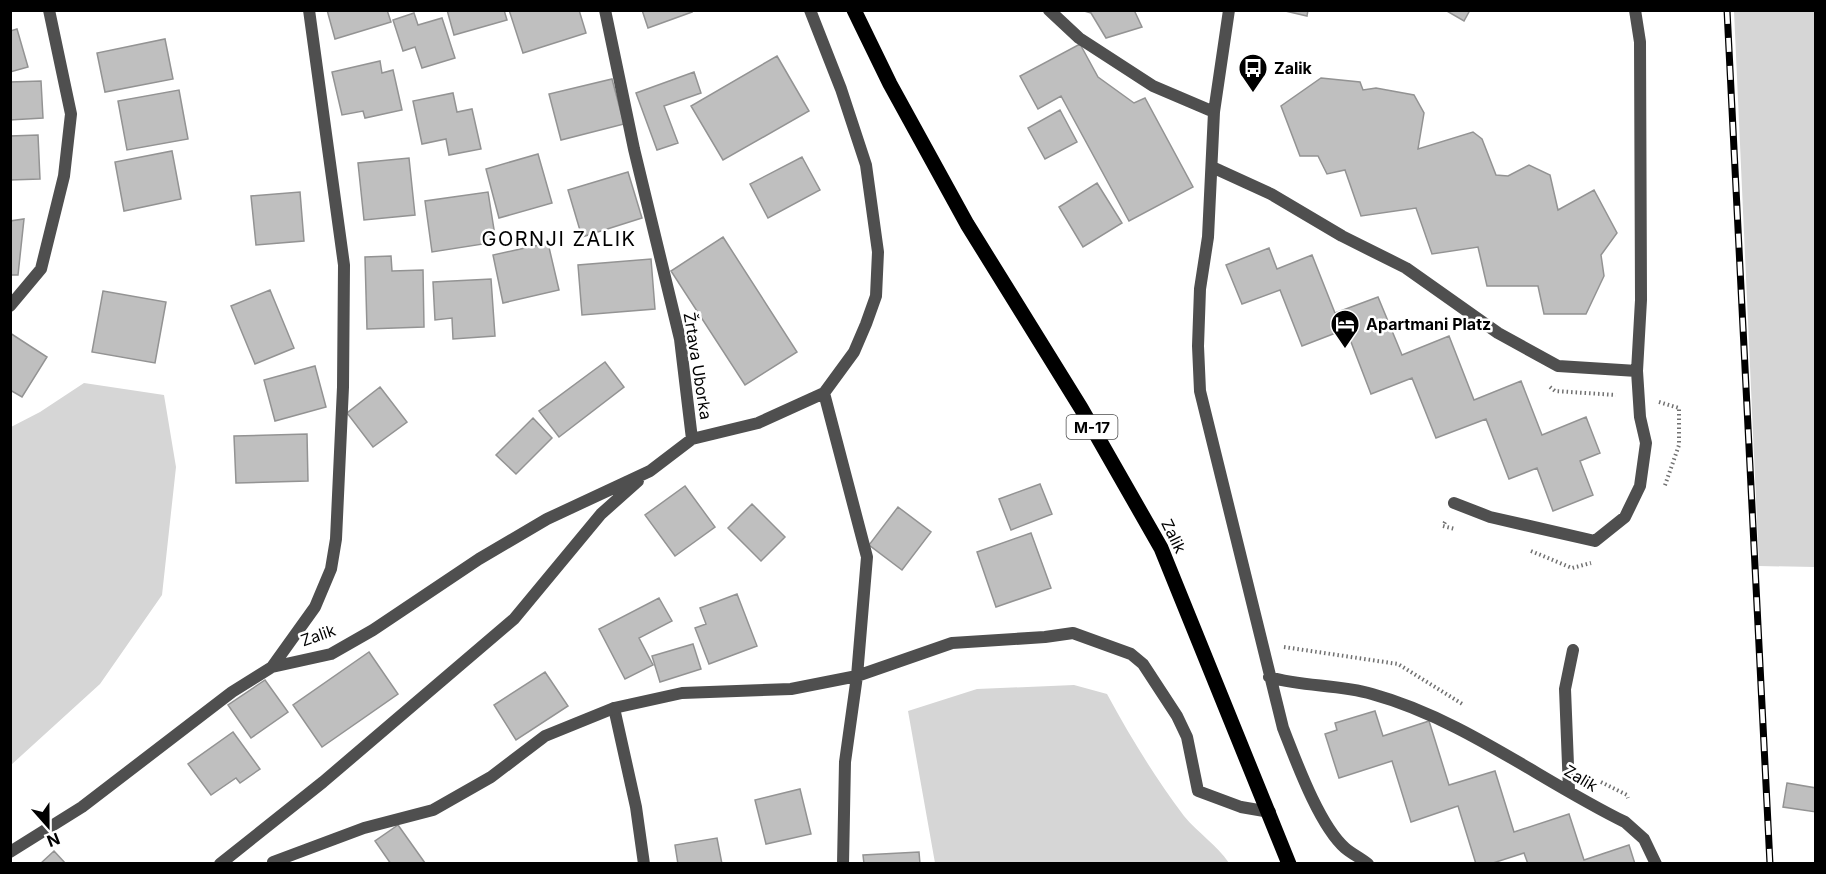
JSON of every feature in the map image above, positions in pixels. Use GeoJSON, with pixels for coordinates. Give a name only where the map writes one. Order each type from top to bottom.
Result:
{"type":"FeatureCollection","features":[{"type":"Feature","properties":{"kind":"main road","name":"Zalik"},"geometry":{"type":"LineString","coordinates":[[854,10],[890,84],[967,224],[1082,408],[1161,549],[1270,812],[1289,864]]}},
{"type":"Feature","properties":{"kind":"street"},"geometry":{"type":"LineString","coordinates":[[10,306],[41,269],[64,176],[71,114],[49,10]]}},
{"type":"Feature","properties":{"kind":"street"},"geometry":{"type":"LineString","coordinates":[[272,667],[315,607],[331,569],[336,539],[343,387],[344,265],[309,10]]}},
{"type":"Feature","properties":{"kind":"street","name":"Žrtava Uborka"},"geometry":{"type":"LineString","coordinates":[[605,10],[634,149],[680,339],[692,439],[758,423],[824,393],[854,352],[876,296],[878,252],[866,165],[841,88],[810,10]]}},
{"type":"Feature","properties":{"kind":"street"},"geometry":{"type":"LineString","coordinates":[[1049,10],[1080,38],[1153,86],[1214,112]]}},
{"type":"Feature","properties":{"kind":"street"},"geometry":{"type":"LineString","coordinates":[[1229,10],[1214,112],[1208,237],[1200,289],[1198,346],[1200,391],[1283,728],[1302,776],[1324,818],[1344,847],[1368,864]]}},
{"type":"Feature","properties":{"kind":"street"},"geometry":{"type":"LineString","coordinates":[[1454,502],[1490,517],[1595,541],[1625,517],[1640,486],[1646,443],[1637,371],[1641,288],[1640,42],[1635,10]]}},
{"type":"Feature","properties":{"kind":"street"},"geometry":{"type":"LineString","coordinates":[[1212,167],[1271,194],[1342,236],[1406,268],[1498,333],[1558,366],[1637,371]]}},
{"type":"Feature","properties":{"kind":"street"},"geometry":{"type":"LineString","coordinates":[[824,393],[867,557],[857,676],[844,762],[843,864]]}},
{"type":"Feature","properties":{"kind":"street","name":"Zalik"},"geometry":{"type":"LineString","coordinates":[[220,864],[323,782],[514,619],[601,514],[650,471],[692,439]]}},
{"type":"Feature","properties":{"kind":"street","name":"Zalik"},"geometry":{"type":"LineString","coordinates":[[10,852],[82,807],[232,692],[272,667],[331,654],[373,630],[479,559],[547,519],[650,471]]}},
{"type":"Feature","properties":{"kind":"street"},"geometry":{"type":"LineString","coordinates":[[273,862],[364,828],[433,810],[491,777],[545,735],[614,708],[682,693],[791,689],[857,676],[952,643],[1072,633],[1131,654],[1143,664],[1178,716],[1187,737],[1198,790],[1240,807],[1270,812]]}},
{"type":"Feature","properties":{"kind":"street"},"geometry":{"type":"LineString","coordinates":[[1569,790],[1565,689],[1573,650]]}},
{"type":"Feature","properties":{"kind":"street","name":"Zalik"},"geometry":{"type":"LineString","coordinates":[[1269,677],[1286,682],[1382,697],[1446,722],[1625,822],[1644,839],[1656,864]]}},
{"type":"Feature","properties":{"kind":"street"},"geometry":{"type":"LineString","coordinates":[[614,708],[628,767],[644,864]]}},
{"type":"Feature","properties":{"kind":"path"},"geometry":{"type":"LineString","coordinates":[[1546,384],[1555,391],[1639,396],[1679,408],[1679,445],[1660,498]]}},
{"type":"Feature","properties":{"kind":"path"},"geometry":{"type":"LineString","coordinates":[[1454,502],[1443,526],[1464,531]]}},
{"type":"Feature","properties":{"kind":"path"},"geometry":{"type":"LineString","coordinates":[[1520,546],[1572,568],[1602,560]]}},
{"type":"Feature","properties":{"kind":"path"},"geometry":{"type":"LineString","coordinates":[[1283,646],[1398,664],[1466,706]]}},
{"type":"Feature","properties":{"kind":"path"},"geometry":{"type":"LineString","coordinates":[[1568,765],[1627,795],[1638,834]]}},
{"type":"Feature","properties":{"kind":"shaded area"},"geometry":{"type":"Polygon","coordinates":[[[1734,11],[1815,11],[1815,567],[1759,566],[1734,11]]]}},
{"type":"Feature","properties":{"kind":"shaded area"},"geometry":{"type":"Polygon","coordinates":[[[84,383],[164,395],[176,467],[162,595],[100,684],[11,765],[11,427],[40,412],[84,383]]]}},
{"type":"Feature","properties":{"kind":"shaded area"},"geometry":{"type":"Polygon","coordinates":[[[1074,685],[1107,694],[1143,756],[1173,801],[1189,822],[1219,850],[1229,863],[935,863],[908,711],[977,689],[1074,685]]]}},
{"type":"Feature","properties":{"kind":"building"},"geometry":{"type":"Polygon","coordinates":[[[327,10],[387,10],[391,22],[335,39],[327,10]]]}},
{"type":"Feature","properties":{"kind":"building"},"geometry":{"type":"Polygon","coordinates":[[[447,10],[504,10],[507,20],[454,35],[447,10]]]}},
{"type":"Feature","properties":{"kind":"building"},"geometry":{"type":"Polygon","coordinates":[[[509,10],[579,10],[586,33],[523,53],[509,10]]]}},
{"type":"Feature","properties":{"kind":"building"},"geometry":{"type":"Polygon","coordinates":[[[642,10],[691,10],[692,12],[648,28],[642,10]]]}},
{"type":"Feature","properties":{"kind":"building"},"geometry":{"type":"Polygon","coordinates":[[[1081,10],[1134,10],[1142,27],[1106,38],[1091,13],[1081,10]]]}},
{"type":"Feature","properties":{"kind":"building"},"geometry":{"type":"Polygon","coordinates":[[[1281,10],[1308,10],[1307,16],[1281,10]]]}},
{"type":"Feature","properties":{"kind":"building"},"geometry":{"type":"Polygon","coordinates":[[[1445,10],[1470,10],[1464,21],[1445,10]]]}},
{"type":"Feature","properties":{"kind":"building"},"geometry":{"type":"Polygon","coordinates":[[[414,13],[418,25],[442,18],[455,58],[422,68],[415,47],[403,51],[393,20],[414,13]]]}},
{"type":"Feature","properties":{"kind":"building"},"geometry":{"type":"Polygon","coordinates":[[[17,29],[28,67],[10,72],[10,31],[17,29]]]}},
{"type":"Feature","properties":{"kind":"building"},"geometry":{"type":"Polygon","coordinates":[[[165,39],[173,79],[105,92],[97,53],[165,39]]]}},
{"type":"Feature","properties":{"kind":"building"},"geometry":{"type":"Polygon","coordinates":[[[1080,44],[1098,77],[1134,103],[1145,98],[1193,187],[1129,221],[1061,96],[1038,109],[1020,76],[1080,44]]]}},
{"type":"Feature","properties":{"kind":"building"},"geometry":{"type":"Polygon","coordinates":[[[777,56],[809,111],[723,160],[691,106],[777,56]]]}},
{"type":"Feature","properties":{"kind":"building"},"geometry":{"type":"Polygon","coordinates":[[[380,61],[382,73],[393,70],[402,110],[365,118],[363,111],[342,115],[332,72],[380,61]]]}},
{"type":"Feature","properties":{"kind":"building"},"geometry":{"type":"Polygon","coordinates":[[[694,72],[701,93],[664,106],[678,143],[657,150],[636,93],[694,72]]]}},
{"type":"Feature","properties":{"kind":"building"},"geometry":{"type":"Polygon","coordinates":[[[1321,78],[1360,82],[1363,90],[1376,88],[1414,95],[1424,113],[1418,149],[1473,132],[1482,139],[1496,175],[1508,176],[1529,165],[1550,175],[1558,210],[1594,190],[1617,233],[1601,255],[1604,276],[1586,314],[1544,314],[1538,286],[1487,286],[1478,247],[1432,254],[1416,208],[1361,216],[1345,170],[1327,174],[1318,156],[1300,156],[1281,106],[1321,78]]]}},
{"type":"Feature","properties":{"kind":"building"},"geometry":{"type":"Polygon","coordinates":[[[612,79],[624,124],[561,140],[549,94],[612,79]]]}},
{"type":"Feature","properties":{"kind":"building"},"geometry":{"type":"Polygon","coordinates":[[[41,81],[43,118],[10,120],[10,82],[41,81]]]}},
{"type":"Feature","properties":{"kind":"building"},"geometry":{"type":"Polygon","coordinates":[[[179,90],[188,139],[127,150],[118,101],[179,90]]]}},
{"type":"Feature","properties":{"kind":"building"},"geometry":{"type":"Polygon","coordinates":[[[453,93],[457,112],[472,109],[481,149],[449,155],[446,139],[422,144],[413,101],[453,93]]]}},
{"type":"Feature","properties":{"kind":"building"},"geometry":{"type":"Polygon","coordinates":[[[1060,110],[1077,142],[1045,159],[1028,128],[1060,110]]]}},
{"type":"Feature","properties":{"kind":"building"},"geometry":{"type":"Polygon","coordinates":[[[38,135],[40,179],[10,180],[10,136],[38,135]]]}},
{"type":"Feature","properties":{"kind":"building"},"geometry":{"type":"Polygon","coordinates":[[[172,151],[181,199],[124,211],[115,162],[172,151]]]}},
{"type":"Feature","properties":{"kind":"building"},"geometry":{"type":"Polygon","coordinates":[[[538,154],[552,203],[499,218],[486,169],[538,154]]]}},
{"type":"Feature","properties":{"kind":"building"},"geometry":{"type":"Polygon","coordinates":[[[802,157],[820,190],[768,218],[750,184],[802,157]]]}},
{"type":"Feature","properties":{"kind":"building"},"geometry":{"type":"Polygon","coordinates":[[[409,158],[415,215],[364,220],[358,163],[409,158]]]}},
{"type":"Feature","properties":{"kind":"building"},"geometry":{"type":"Polygon","coordinates":[[[628,172],[642,218],[582,237],[568,190],[628,172]]]}},
{"type":"Feature","properties":{"kind":"building"},"geometry":{"type":"Polygon","coordinates":[[[1097,183],[1122,223],[1083,247],[1059,207],[1097,183]]]}},
{"type":"Feature","properties":{"kind":"building"},"geometry":{"type":"Polygon","coordinates":[[[300,192],[304,241],[256,245],[251,196],[300,192]]]}},
{"type":"Feature","properties":{"kind":"building"},"geometry":{"type":"Polygon","coordinates":[[[488,192],[496,242],[432,252],[425,201],[488,192]]]}},
{"type":"Feature","properties":{"kind":"building"},"geometry":{"type":"Polygon","coordinates":[[[24,219],[18,275],[10,275],[10,221],[24,219]]]}},
{"type":"Feature","properties":{"kind":"building"},"geometry":{"type":"Polygon","coordinates":[[[723,237],[797,352],[745,385],[671,271],[723,237]]]}},
{"type":"Feature","properties":{"kind":"building"},"geometry":{"type":"Polygon","coordinates":[[[548,243],[559,290],[503,303],[493,255],[548,243]]]}},
{"type":"Feature","properties":{"kind":"building"},"geometry":{"type":"Polygon","coordinates":[[[1269,248],[1277,269],[1312,255],[1335,313],[1378,297],[1402,355],[1449,336],[1474,400],[1521,381],[1542,435],[1586,417],[1600,453],[1580,461],[1593,495],[1553,511],[1537,468],[1509,479],[1486,419],[1436,438],[1412,378],[1371,394],[1346,329],[1302,346],[1280,290],[1242,304],[1226,265],[1269,248]]]}},
{"type":"Feature","properties":{"kind":"building"},"geometry":{"type":"Polygon","coordinates":[[[391,256],[392,271],[423,270],[424,327],[367,329],[365,257],[391,256]]]}},
{"type":"Feature","properties":{"kind":"building"},"geometry":{"type":"Polygon","coordinates":[[[651,259],[655,309],[582,315],[578,265],[651,259]]]}},
{"type":"Feature","properties":{"kind":"building"},"geometry":{"type":"Polygon","coordinates":[[[491,279],[495,336],[453,339],[452,318],[435,320],[433,282],[491,279]]]}},
{"type":"Feature","properties":{"kind":"building"},"geometry":{"type":"Polygon","coordinates":[[[270,290],[294,348],[255,364],[231,306],[270,290]]]}},
{"type":"Feature","properties":{"kind":"building"},"geometry":{"type":"Polygon","coordinates":[[[103,291],[166,302],[155,363],[92,352],[103,291]]]}},
{"type":"Feature","properties":{"kind":"building"},"geometry":{"type":"Polygon","coordinates":[[[10,333],[47,357],[22,397],[10,390],[10,333]]]}},
{"type":"Feature","properties":{"kind":"building"},"geometry":{"type":"Polygon","coordinates":[[[605,362],[624,387],[559,437],[539,411],[605,362]]]}},
{"type":"Feature","properties":{"kind":"building"},"geometry":{"type":"Polygon","coordinates":[[[315,366],[326,407],[275,421],[264,380],[315,366]]]}},
{"type":"Feature","properties":{"kind":"building"},"geometry":{"type":"Polygon","coordinates":[[[380,387],[407,422],[373,447],[347,413],[380,387]]]}},
{"type":"Feature","properties":{"kind":"building"},"geometry":{"type":"Polygon","coordinates":[[[533,418],[552,438],[516,474],[496,455],[533,418]]]}},
{"type":"Feature","properties":{"kind":"building"},"geometry":{"type":"Polygon","coordinates":[[[307,434],[308,481],[236,483],[234,436],[307,434]]]}},
{"type":"Feature","properties":{"kind":"building"},"geometry":{"type":"Polygon","coordinates":[[[1040,484],[1052,514],[1011,530],[999,499],[1040,484]]]}},
{"type":"Feature","properties":{"kind":"building"},"geometry":{"type":"Polygon","coordinates":[[[685,486],[715,527],[675,556],[645,515],[685,486]]]}},
{"type":"Feature","properties":{"kind":"building"},"geometry":{"type":"Polygon","coordinates":[[[752,504],[785,537],[761,561],[728,528],[752,504]]]}},
{"type":"Feature","properties":{"kind":"building"},"geometry":{"type":"Polygon","coordinates":[[[898,507],[931,532],[902,570],[869,545],[898,507]]]}},
{"type":"Feature","properties":{"kind":"building"},"geometry":{"type":"Polygon","coordinates":[[[1031,533],[1051,588],[996,607],[977,552],[1031,533]]]}},
{"type":"Feature","properties":{"kind":"building"},"geometry":{"type":"Polygon","coordinates":[[[737,594],[757,646],[709,664],[695,628],[706,624],[700,608],[737,594]]]}},
{"type":"Feature","properties":{"kind":"building"},"geometry":{"type":"Polygon","coordinates":[[[659,598],[672,621],[639,638],[653,665],[625,679],[599,629],[659,598]]]}},
{"type":"Feature","properties":{"kind":"building"},"geometry":{"type":"Polygon","coordinates":[[[693,644],[701,669],[660,682],[652,656],[693,644]]]}},
{"type":"Feature","properties":{"kind":"building"},"geometry":{"type":"Polygon","coordinates":[[[369,652],[398,694],[322,747],[293,705],[369,652]]]}},
{"type":"Feature","properties":{"kind":"building"},"geometry":{"type":"Polygon","coordinates":[[[545,672],[568,706],[516,740],[494,705],[545,672]]]}},
{"type":"Feature","properties":{"kind":"building"},"geometry":{"type":"Polygon","coordinates":[[[265,680],[288,712],[251,738],[228,705],[265,680]]]}},
{"type":"Feature","properties":{"kind":"building"},"geometry":{"type":"Polygon","coordinates":[[[1375,711],[1383,736],[1429,721],[1449,785],[1495,771],[1514,832],[1569,814],[1584,860],[1629,845],[1635,864],[1528,864],[1524,853],[1490,864],[1476,864],[1458,806],[1411,822],[1392,761],[1339,778],[1325,734],[1337,730],[1335,723],[1375,711]]]}},
{"type":"Feature","properties":{"kind":"building"},"geometry":{"type":"Polygon","coordinates":[[[233,732],[260,769],[240,783],[236,778],[211,795],[188,764],[233,732]]]}},
{"type":"Feature","properties":{"kind":"building"},"geometry":{"type":"Polygon","coordinates":[[[1787,783],[1816,788],[1816,812],[1783,807],[1787,783]]]}},
{"type":"Feature","properties":{"kind":"building"},"geometry":{"type":"Polygon","coordinates":[[[800,789],[811,834],[766,844],[755,800],[800,789]]]}},
{"type":"Feature","properties":{"kind":"building"},"geometry":{"type":"Polygon","coordinates":[[[398,825],[424,864],[391,864],[375,841],[398,825]]]}},
{"type":"Feature","properties":{"kind":"building"},"geometry":{"type":"Polygon","coordinates":[[[717,838],[722,864],[678,864],[675,845],[717,838]]]}},
{"type":"Feature","properties":{"kind":"building"},"geometry":{"type":"Polygon","coordinates":[[[54,851],[66,864],[40,864],[54,851]]]}},
{"type":"Feature","properties":{"kind":"building"},"geometry":{"type":"Polygon","coordinates":[[[919,852],[920,864],[864,864],[863,855],[919,852]]]}},
{"type":"Feature","properties":{"kind":"railway"},"geometry":{"type":"LineString","coordinates":[[1727,10],[1770,864]]}},
{"type":"Feature","properties":{"kind":"place","name":"Zalik"},"geometry":{"type":"Point","coordinates":[1253,94]}},
{"type":"Feature","properties":{"kind":"place","name":"Apartmani Platz"},"geometry":{"type":"Point","coordinates":[1345,350]}},
{"type":"Feature","properties":{"kind":"district","name":"GORNJI ZALIK"},"geometry":{"type":"Point","coordinates":[559,239]}}]}
